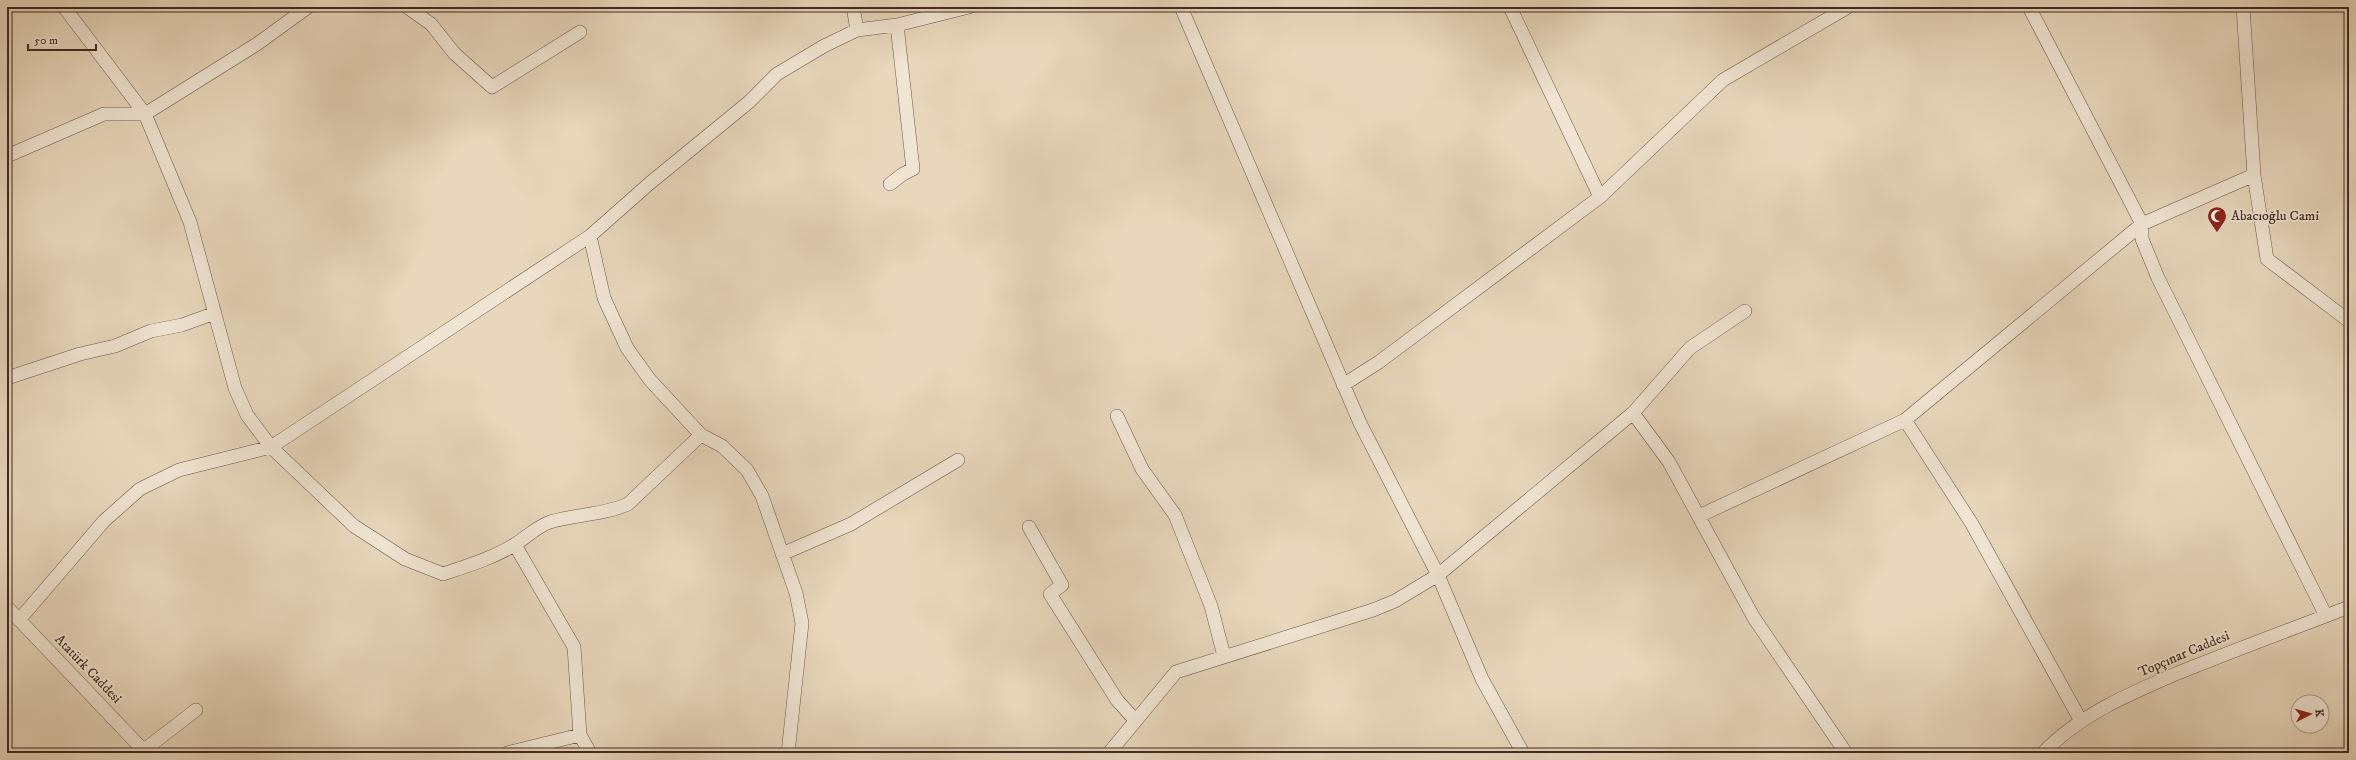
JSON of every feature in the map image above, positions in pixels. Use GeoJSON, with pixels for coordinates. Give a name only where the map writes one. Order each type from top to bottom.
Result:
{"type":"FeatureCollection","features":[{"type":"Feature","properties":{"kind":"street"},"geometry":{"type":"LineString","coordinates":[[64,7],[145,114],[190,222],[235,388],[247,415],[271,447],[354,526],[405,559],[443,574],[474,564],[515,545],[530,532],[550,523],[617,509],[628,504],[702,435]]}},
{"type":"Feature","properties":{"kind":"street"},"geometry":{"type":"LineString","coordinates":[[7,156],[104,114],[145,114],[257,44],[308,7]]}},
{"type":"Feature","properties":{"kind":"street"},"geometry":{"type":"LineString","coordinates":[[407,7],[431,24],[454,53],[492,87],[580,32]]}},
{"type":"Feature","properties":{"kind":"street"},"geometry":{"type":"LineString","coordinates":[[853,7],[857,30]]}},
{"type":"Feature","properties":{"kind":"street"},"geometry":{"type":"LineString","coordinates":[[19,620],[104,521],[140,489],[179,470],[271,447],[590,236],[650,183],[749,102],[777,74],[824,46],[857,30],[897,25],[969,7]]}},
{"type":"Feature","properties":{"kind":"street"},"geometry":{"type":"LineString","coordinates":[[1181,7],[1343,385],[1438,576],[1482,679],[1523,753]]}},
{"type":"Feature","properties":{"kind":"street"},"geometry":{"type":"LineString","coordinates":[[1510,7],[1600,197]]}},
{"type":"Feature","properties":{"kind":"street"},"geometry":{"type":"LineString","coordinates":[[1343,385],[1380,362],[1600,197],[1723,80],[1848,7]]}},
{"type":"Feature","properties":{"kind":"street"},"geometry":{"type":"LineString","coordinates":[[2029,7],[2142,224],[2142,239],[2158,278],[2326,616]]}},
{"type":"Feature","properties":{"kind":"street"},"geometry":{"type":"LineString","coordinates":[[2243,7],[2254,175],[2267,259],[2349,321]]}},
{"type":"Feature","properties":{"kind":"street"},"geometry":{"type":"LineString","coordinates":[[890,184],[903,174],[913,169],[897,25]]}},
{"type":"Feature","properties":{"kind":"street"},"geometry":{"type":"LineString","coordinates":[[1699,516],[1905,420],[2142,224],[2254,175]]}},
{"type":"Feature","properties":{"kind":"street"},"geometry":{"type":"LineString","coordinates":[[590,236],[604,298],[627,348],[650,380],[702,435],[722,446],[747,470],[762,496],[796,593],[802,623],[788,753]]}},
{"type":"Feature","properties":{"kind":"street"},"geometry":{"type":"LineString","coordinates":[[1109,753],[1176,672],[1373,610],[1394,601],[1438,576],[1633,413],[1690,348],[1745,311]]}},
{"type":"Feature","properties":{"kind":"street"},"geometry":{"type":"LineString","coordinates":[[7,378],[80,354],[115,346],[151,331],[182,325],[215,313]]}},
{"type":"Feature","properties":{"kind":"street"},"geometry":{"type":"LineString","coordinates":[[1633,413],[1670,462],[1754,618],[1846,753]]}},
{"type":"Feature","properties":{"kind":"street"},"geometry":{"type":"LineString","coordinates":[[1117,416],[1142,468],[1175,515],[1187,542],[1211,606],[1224,656]]}},
{"type":"Feature","properties":{"kind":"street"},"geometry":{"type":"LineString","coordinates":[[1905,420],[1972,524],[2081,721]]}},
{"type":"Feature","properties":{"kind":"street"},"geometry":{"type":"LineString","coordinates":[[782,554],[851,524],[958,460]]}},
{"type":"Feature","properties":{"kind":"street"},"geometry":{"type":"LineString","coordinates":[[1029,527],[1062,585],[1050,594],[1113,694],[1135,720]]}},
{"type":"Feature","properties":{"kind":"street"},"geometry":{"type":"LineString","coordinates":[[515,545],[574,647],[580,735],[590,753]]}},
{"type":"Feature","properties":{"kind":"street","name":"Atatürk Caddesi"},"geometry":{"type":"LineString","coordinates":[[7,607],[145,752]]}},
{"type":"Feature","properties":{"kind":"street","name":"Topçınar Caddesi"},"geometry":{"type":"LineString","coordinates":[[2043,753],[2055,747],[2081,721],[2136,692],[2253,642],[2349,607]]}},
{"type":"Feature","properties":{"kind":"street"},"geometry":{"type":"LineString","coordinates":[[145,752],[196,710]]}},
{"type":"Feature","properties":{"kind":"street"},"geometry":{"type":"LineString","coordinates":[[507,753],[580,735]]}},
{"type":"Feature","properties":{"kind":"place","name":"Abacıoğlu Cami"},"geometry":{"type":"Point","coordinates":[2217,233]}}]}
